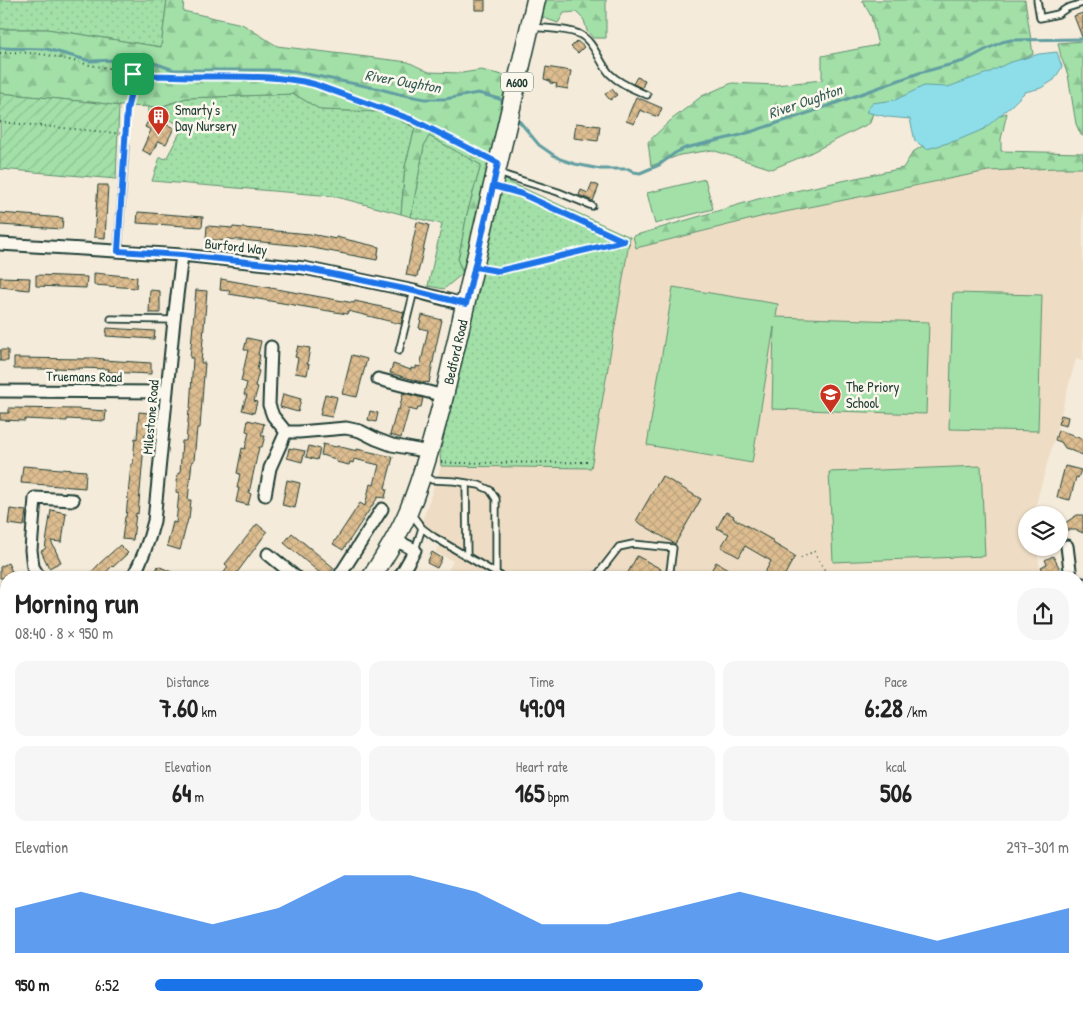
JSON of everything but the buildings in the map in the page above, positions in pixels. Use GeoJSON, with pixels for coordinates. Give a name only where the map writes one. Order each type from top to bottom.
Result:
{"type":"FeatureCollection","features":[{"type":"Feature","properties":{"kind":"main road","name":"Bedford Road"},"geometry":{"type":"LineString","coordinates":[[375,571],[395,540],[409,511],[426,462],[475,267],[536,0]]}},
{"type":"Feature","properties":{"kind":"street","name":"Burford Way"},"geometry":{"type":"LineString","coordinates":[[0,244],[182,255],[304,268],[466,304]]}},
{"type":"Feature","properties":{"kind":"street","name":"Milestone Road"},"geometry":{"type":"LineString","coordinates":[[136,571],[145,553],[154,521],[182,255]]}},
{"type":"Feature","properties":{"kind":"street"},"geometry":{"type":"LineString","coordinates":[[271,347],[269,405],[273,416],[286,432]]}},
{"type":"Feature","properties":{"kind":"street"},"geometry":{"type":"LineString","coordinates":[[378,379],[444,396]]}},
{"type":"Feature","properties":{"kind":"street","name":"Truemans Road"},"geometry":{"type":"LineString","coordinates":[[0,391],[167,392]]}},
{"type":"Feature","properties":{"kind":"street"},"geometry":{"type":"LineString","coordinates":[[286,432],[346,428],[360,431],[426,462]]}},
{"type":"Feature","properties":{"kind":"street"},"geometry":{"type":"LineString","coordinates":[[264,495],[270,468],[286,432]]}},
{"type":"Feature","properties":{"kind":"street"},"geometry":{"type":"LineString","coordinates":[[35,571],[31,550],[35,498],[72,500]]}},
{"type":"Feature","properties":{"kind":"street"},"geometry":{"type":"LineString","coordinates":[[342,571],[382,509]]}},
{"type":"Feature","properties":{"kind":"street"},"geometry":{"type":"LineString","coordinates":[[395,540],[415,550],[404,571]]}},
{"type":"Feature","properties":{"kind":"street"},"geometry":{"type":"LineString","coordinates":[[268,554],[289,571]]}},
{"type":"Feature","properties":{"kind":"street"},"geometry":{"type":"LineString","coordinates":[[1068,554],[1070,571]]}},
{"type":"Feature","properties":{"kind":"lane"},"geometry":{"type":"LineString","coordinates":[[1037,0],[1040,18],[1058,14],[1067,8],[1083,3]]}},
{"type":"Feature","properties":{"kind":"lane"},"geometry":{"type":"LineString","coordinates":[[531,26],[572,32],[584,37],[592,45],[605,68],[617,80],[647,95]]}},
{"type":"Feature","properties":{"kind":"lane"},"geometry":{"type":"LineString","coordinates":[[118,251],[125,146]]}},
{"type":"Feature","properties":{"kind":"lane"},"geometry":{"type":"LineString","coordinates":[[496,174],[558,192],[592,206]]}},
{"type":"Feature","properties":{"kind":"lane"},"geometry":{"type":"LineString","coordinates":[[399,351],[414,291]]}},
{"type":"Feature","properties":{"kind":"lane"},"geometry":{"type":"LineString","coordinates":[[111,319],[174,320]]}},
{"type":"Feature","properties":{"kind":"lane"},"geometry":{"type":"LineString","coordinates":[[426,462],[432,480],[479,485],[490,490],[496,499],[496,571]]}},
{"type":"Feature","properties":{"kind":"lane"},"geometry":{"type":"LineString","coordinates":[[466,483],[467,556]]}},
{"type":"Feature","properties":{"kind":"lane"},"geometry":{"type":"LineString","coordinates":[[409,511],[422,528],[434,537],[491,571]]}},
{"type":"Feature","properties":{"kind":"lane"},"geometry":{"type":"LineString","coordinates":[[415,550],[422,528]]}},
{"type":"Feature","properties":{"kind":"lane"},"geometry":{"type":"LineString","coordinates":[[600,571],[619,547],[633,544],[673,548],[670,571]]}},
{"type":"Feature","properties":{"kind":"path"},"geometry":{"type":"LineString","coordinates":[[0,53],[19,52],[48,55],[133,74],[155,76],[243,76],[301,81],[314,84],[413,120],[496,174],[522,194],[630,244]]}},
{"type":"Feature","properties":{"kind":"path"},"geometry":{"type":"LineString","coordinates":[[125,146],[127,110],[133,74]]}},
{"type":"Feature","properties":{"kind":"path"},"geometry":{"type":"LineString","coordinates":[[410,125],[413,120]]}},
{"type":"Feature","properties":{"kind":"path"},"geometry":{"type":"LineString","coordinates":[[0,122],[126,134]]}},
{"type":"Feature","properties":{"kind":"path"},"geometry":{"type":"LineString","coordinates":[[475,267],[498,271],[624,241]]}},
{"type":"Feature","properties":{"kind":"path"},"geometry":{"type":"LineString","coordinates":[[426,462],[589,462]]}},
{"type":"Feature","properties":{"kind":"path"},"geometry":{"type":"LineString","coordinates":[[801,558],[814,551],[825,571]]}},
{"type":"Feature","properties":{"kind":"shaded area","name":"The Priory School"},"geometry":{"type":"Polygon","coordinates":[[[1083,162],[1083,361],[1076,359],[1035,506],[1018,506],[1018,556],[1038,556],[1040,571],[448,571],[453,561],[435,552],[441,545],[420,527],[441,466],[591,468],[630,237],[865,180],[1083,162]]]}},
{"type":"Feature","properties":{"kind":"green space"},"geometry":{"type":"Polygon","coordinates":[[[0,0],[167,0],[161,47],[47,29],[0,29],[0,0]]]}},
{"type":"Feature","properties":{"kind":"green space"},"geometry":{"type":"Polygon","coordinates":[[[167,0],[184,0],[183,11],[242,24],[277,46],[408,62],[429,72],[462,73],[481,70],[507,76],[468,270],[463,273],[458,261],[467,214],[481,165],[429,136],[424,146],[411,217],[401,214],[405,167],[415,128],[385,112],[321,110],[294,94],[186,98],[160,107],[119,106],[0,93],[0,29],[47,29],[161,47],[167,0]]]}},
{"type":"Feature","properties":{"kind":"green space"},"geometry":{"type":"Polygon","coordinates":[[[545,0],[606,0],[606,38],[593,38],[587,31],[584,20],[576,12],[564,13],[558,23],[541,17],[545,0]]]}},
{"type":"Feature","properties":{"kind":"green space"},"geometry":{"type":"Polygon","coordinates":[[[862,0],[1025,0],[1033,54],[967,88],[874,109],[870,123],[806,155],[772,169],[712,150],[680,155],[651,166],[648,142],[671,120],[702,96],[732,83],[776,85],[822,80],[822,56],[878,45],[871,16],[862,0]]]}},
{"type":"Feature","properties":{"kind":"green space"},"geometry":{"type":"Polygon","coordinates":[[[1083,41],[1083,136],[1076,124],[1068,75],[1058,43],[1083,41]]]}},
{"type":"Feature","properties":{"kind":"green space"},"geometry":{"type":"Polygon","coordinates":[[[0,93],[119,106],[116,179],[0,169],[0,93]]]}},
{"type":"Feature","properties":{"kind":"green space"},"geometry":{"type":"Polygon","coordinates":[[[294,94],[321,110],[385,112],[415,128],[405,167],[401,214],[333,196],[152,181],[160,157],[166,159],[183,127],[159,114],[148,116],[148,107],[161,107],[186,98],[294,94]]]}},
{"type":"Feature","properties":{"kind":"green space"},"geometry":{"type":"Polygon","coordinates":[[[1007,113],[1001,139],[1001,151],[1083,153],[1083,168],[988,171],[760,217],[636,248],[633,236],[758,199],[903,168],[913,152],[948,130],[1007,113]]]}},
{"type":"Feature","properties":{"kind":"green space"},"geometry":{"type":"Polygon","coordinates":[[[429,136],[481,165],[467,214],[458,261],[463,273],[444,289],[428,286],[442,224],[411,217],[424,145],[429,136]]]}},
{"type":"Feature","properties":{"kind":"green space"},"geometry":{"type":"Polygon","coordinates":[[[503,179],[630,237],[591,468],[441,466],[440,453],[503,179]]]}},
{"type":"Feature","properties":{"kind":"green space"},"geometry":{"type":"Polygon","coordinates":[[[705,179],[713,209],[655,224],[647,193],[705,179]]]}},
{"type":"Feature","properties":{"kind":"green space"},"geometry":{"type":"Polygon","coordinates":[[[673,287],[778,304],[776,317],[929,322],[926,414],[772,409],[774,327],[752,463],[647,445],[673,287]]]}},
{"type":"Feature","properties":{"kind":"green space"},"geometry":{"type":"Polygon","coordinates":[[[953,293],[1042,295],[1038,431],[949,429],[953,293]]]}},
{"type":"Feature","properties":{"kind":"green space"},"geometry":{"type":"Polygon","coordinates":[[[981,466],[985,556],[833,562],[829,472],[981,466]]]}},
{"type":"Feature","properties":{"kind":"water"},"geometry":{"type":"Polygon","coordinates":[[[1057,52],[1062,67],[1054,80],[1041,88],[1025,92],[984,129],[958,140],[927,149],[915,141],[910,119],[866,112],[872,103],[895,100],[924,86],[948,87],[990,72],[1008,63],[1039,54],[1057,52]]]}},
{"type":"Feature","properties":{"kind":"waterway","name":"River Oughton"},"geometry":{"type":"LineString","coordinates":[[515,116],[539,145],[560,159],[600,169],[629,169],[640,173],[659,165],[685,148],[741,135],[919,73],[964,61],[1002,42],[1011,40],[1083,39]]}},
{"type":"Feature","properties":{"kind":"waterway","name":"River Oughton"},"geometry":{"type":"LineString","coordinates":[[0,48],[47,49],[90,61],[143,59],[174,70],[287,70],[425,99],[445,99],[478,93],[500,99],[506,106]]}},
{"type":"Feature","properties":{"kind":"place","name":"Smarty's Day Nursery"},"geometry":{"type":"Point","coordinates":[159,136]}},
{"type":"Feature","properties":{"kind":"place","name":"The Priory School"},"geometry":{"type":"Point","coordinates":[830,413]}},
{"type":"Feature","properties":{"kind":"route"},"geometry":{"type":"LineString","coordinates":[[133,74],[127,110],[118,251],[182,255],[304,268],[466,304],[493,186],[522,194],[624,241],[498,271],[475,267],[493,186],[498,163],[413,120],[314,84],[301,81],[243,76],[155,76],[133,74]]}}]}
